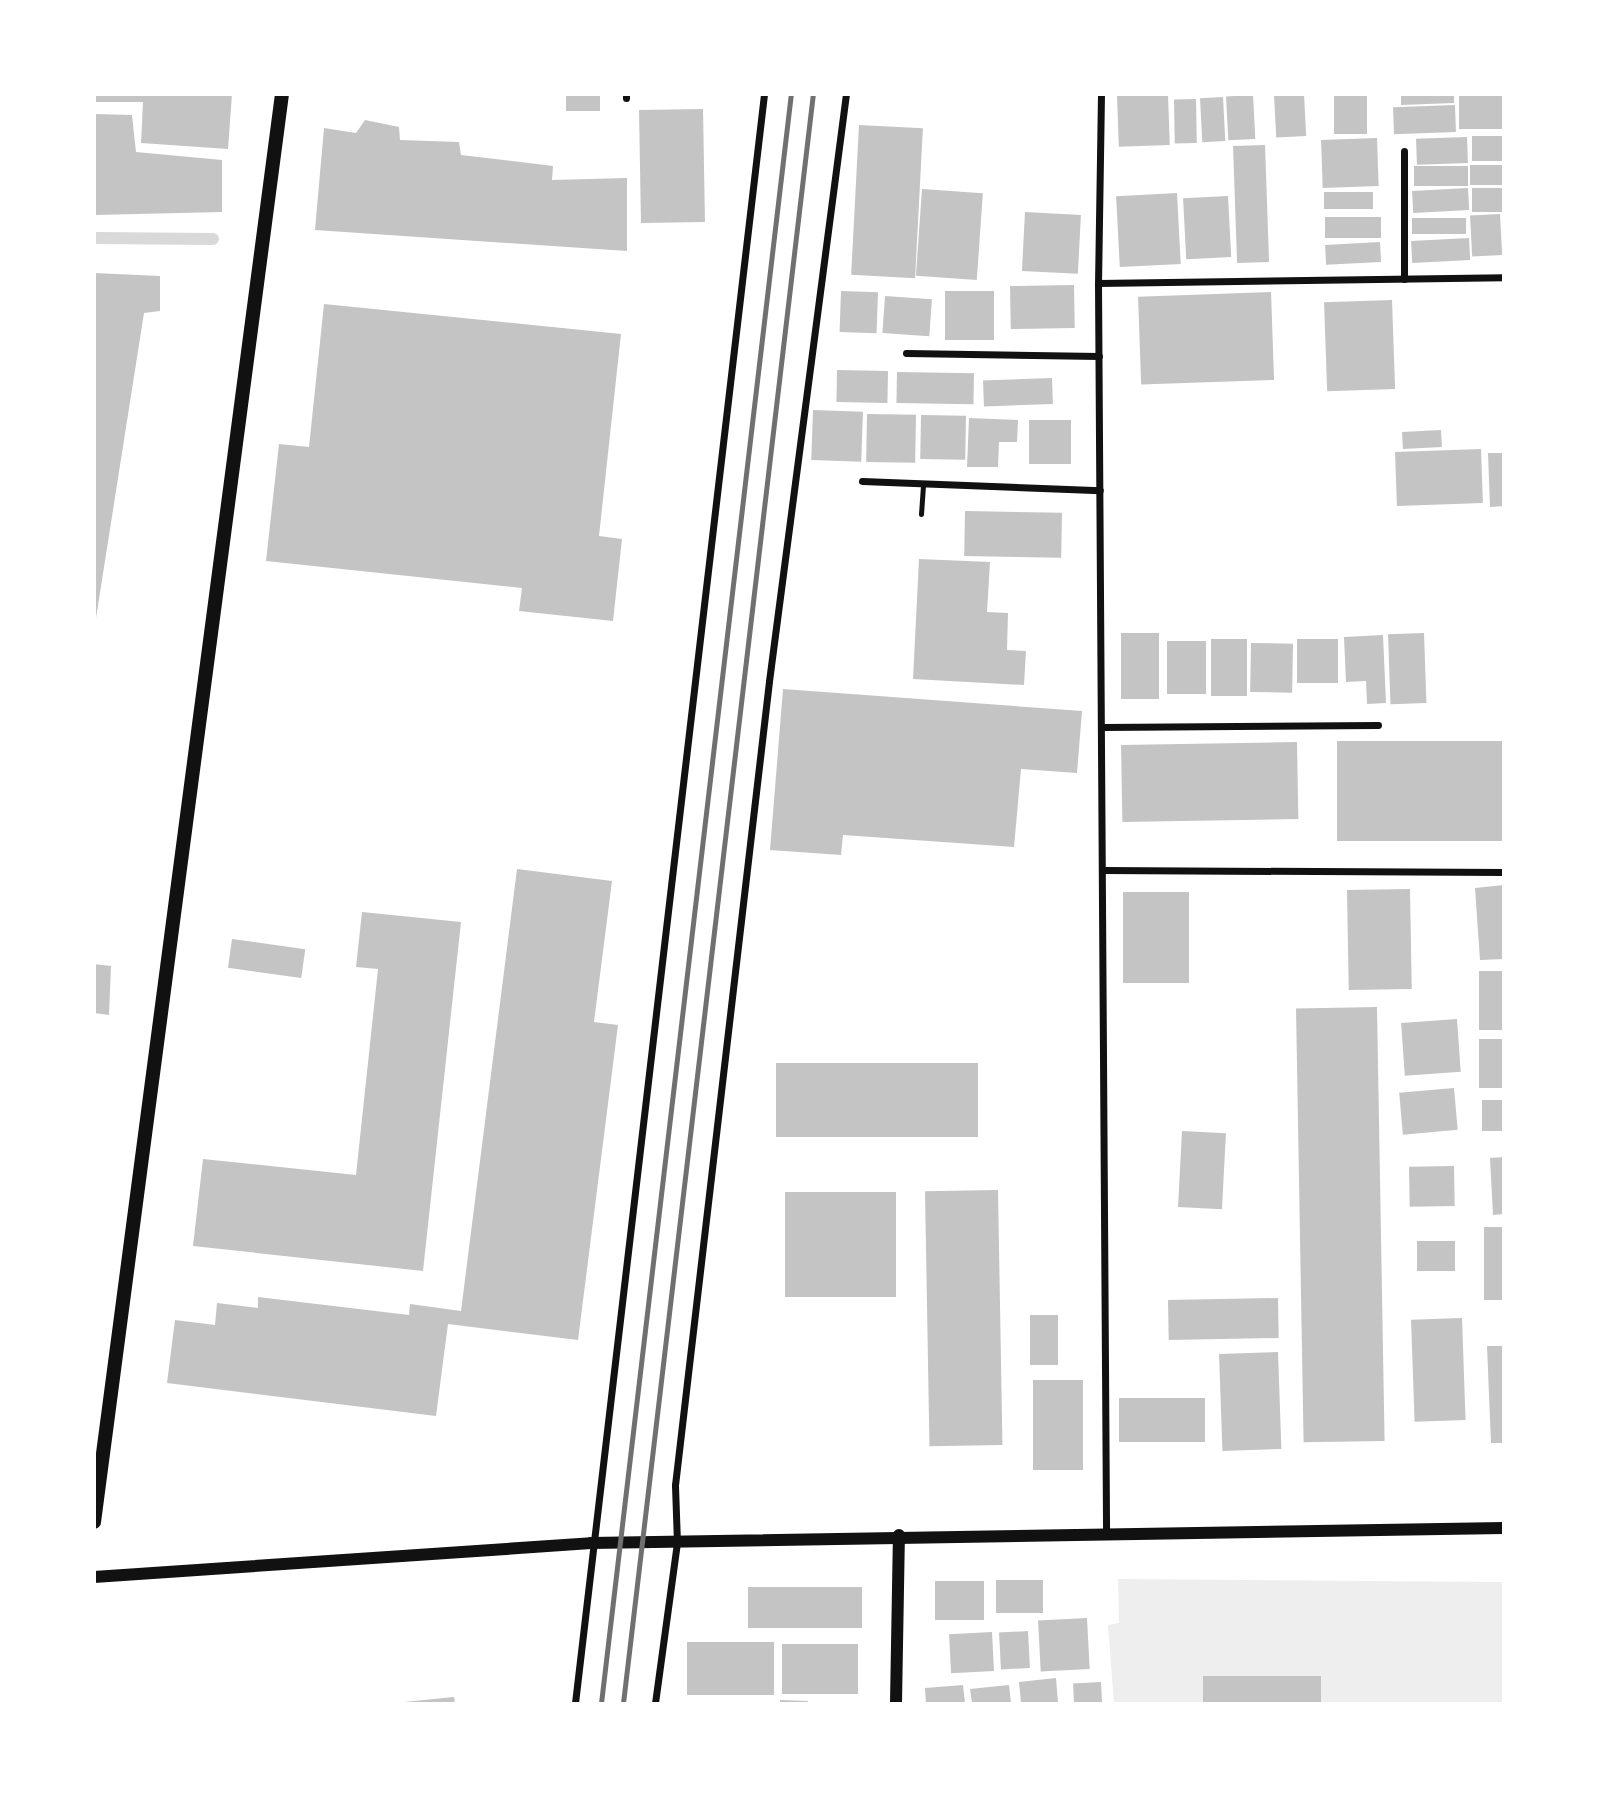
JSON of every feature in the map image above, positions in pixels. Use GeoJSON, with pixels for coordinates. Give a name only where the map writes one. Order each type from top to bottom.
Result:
{"type":"FeatureCollection","features":[{"type":"Feature","properties":{"kind":"main road"},"geometry":{"type":"LineString","coordinates":[[94,1522],[282,94]]}},
{"type":"Feature","properties":{"kind":"street"},"geometry":{"type":"LineString","coordinates":[[575,1703],[591,1543],[764,94]]}},
{"type":"Feature","properties":{"kind":"street"},"geometry":{"type":"LineString","coordinates":[[655,1703],[677,1543],[675,1485],[767,695],[846,94]]}},
{"type":"Feature","properties":{"kind":"street"},"geometry":{"type":"LineString","coordinates":[[1101,94],[1098,283],[1106,1533]]}},
{"type":"Feature","properties":{"kind":"street"},"geometry":{"type":"LineString","coordinates":[[1404,151],[1404,279]]}},
{"type":"Feature","properties":{"kind":"street"},"geometry":{"type":"LineString","coordinates":[[1098,283],[1503,277]]}},
{"type":"Feature","properties":{"kind":"street"},"geometry":{"type":"LineString","coordinates":[[906,353],[1099,356]]}},
{"type":"Feature","properties":{"kind":"street"},"geometry":{"type":"LineString","coordinates":[[862,481],[1100,490]]}},
{"type":"Feature","properties":{"kind":"street"},"geometry":{"type":"LineString","coordinates":[[1102,727],[1378,725]]}},
{"type":"Feature","properties":{"kind":"street"},"geometry":{"type":"LineString","coordinates":[[1103,870],[1503,872]]}},
{"type":"Feature","properties":{"kind":"street"},"geometry":{"type":"LineString","coordinates":[[94,1577],[591,1543],[677,1543],[899,1535],[1503,1528]]}},
{"type":"Feature","properties":{"kind":"street"},"geometry":{"type":"LineString","coordinates":[[896,1703],[899,1535]]}},
{"type":"Feature","properties":{"kind":"lane"},"geometry":{"type":"LineString","coordinates":[[921,513],[923,484]]}},
{"type":"Feature","properties":{"kind":"shaded area"},"geometry":{"type":"Polygon","coordinates":[[[1118,1579],[1503,1582],[1503,1703],[1114,1703],[1108,1625],[1119,1623],[1118,1579]]]}},
{"type":"Feature","properties":{"kind":"building"},"geometry":{"type":"Polygon","coordinates":[[[94,94],[232,94],[228,149],[141,143],[143,102],[94,102],[94,94]]]}},
{"type":"Feature","properties":{"kind":"building"},"geometry":{"type":"Polygon","coordinates":[[[566,94],[600,94],[600,111],[566,111],[566,94]]]}},
{"type":"Feature","properties":{"kind":"building"},"geometry":{"type":"Polygon","coordinates":[[[1168,94],[1170,145],[1119,147],[1117,96],[1168,94]]]}},
{"type":"Feature","properties":{"kind":"building"},"geometry":{"type":"Polygon","coordinates":[[[1304,94],[1306,136],[1276,138],[1274,96],[1304,94]]]}},
{"type":"Feature","properties":{"kind":"building"},"geometry":{"type":"Polygon","coordinates":[[[1334,94],[1367,94],[1367,134],[1334,134],[1334,94]]]}},
{"type":"Feature","properties":{"kind":"building"},"geometry":{"type":"Polygon","coordinates":[[[1401,94],[1454,94],[1454,103],[1401,105],[1401,94]]]}},
{"type":"Feature","properties":{"kind":"building"},"geometry":{"type":"Polygon","coordinates":[[[1459,94],[1504,94],[1504,129],[1459,129],[1459,94]]]}},
{"type":"Feature","properties":{"kind":"building"},"geometry":{"type":"Polygon","coordinates":[[[1253,95],[1255,139],[1228,140],[1226,96],[1253,95]]]}},
{"type":"Feature","properties":{"kind":"building"},"geometry":{"type":"Polygon","coordinates":[[[1223,97],[1225,141],[1202,142],[1200,98],[1223,97]]]}},
{"type":"Feature","properties":{"kind":"building"},"geometry":{"type":"Polygon","coordinates":[[[1174,99],[1196,99],[1197,143],[1175,143],[1174,99]]]}},
{"type":"Feature","properties":{"kind":"building"},"geometry":{"type":"Polygon","coordinates":[[[1455,105],[1456,132],[1394,134],[1393,107],[1455,105]]]}},
{"type":"Feature","properties":{"kind":"building"},"geometry":{"type":"Polygon","coordinates":[[[703,109],[705,222],[641,223],[639,110],[703,109]]]}},
{"type":"Feature","properties":{"kind":"building"},"geometry":{"type":"Polygon","coordinates":[[[94,114],[132,115],[136,152],[222,160],[222,212],[94,215],[94,114]]]}},
{"type":"Feature","properties":{"kind":"building"},"geometry":{"type":"Polygon","coordinates":[[[365,120],[399,127],[400,140],[459,142],[461,155],[553,166],[552,180],[627,178],[627,251],[315,230],[324,128],[356,133],[365,120]]]}},
{"type":"Feature","properties":{"kind":"building"},"geometry":{"type":"Polygon","coordinates":[[[859,125],[923,128],[915,278],[851,275],[859,125]]]}},
{"type":"Feature","properties":{"kind":"building"},"geometry":{"type":"Polygon","coordinates":[[[1472,136],[1504,136],[1504,161],[1472,161],[1472,136]]]}},
{"type":"Feature","properties":{"kind":"building"},"geometry":{"type":"Polygon","coordinates":[[[1467,137],[1468,163],[1417,165],[1416,139],[1467,137]]]}},
{"type":"Feature","properties":{"kind":"building"},"geometry":{"type":"Polygon","coordinates":[[[1377,138],[1379,186],[1323,188],[1321,140],[1377,138]]]}},
{"type":"Feature","properties":{"kind":"building"},"geometry":{"type":"Polygon","coordinates":[[[1265,145],[1269,262],[1237,263],[1233,146],[1265,145]]]}},
{"type":"Feature","properties":{"kind":"building"},"geometry":{"type":"Polygon","coordinates":[[[1470,165],[1504,165],[1504,185],[1470,185],[1470,165]]]}},
{"type":"Feature","properties":{"kind":"building"},"geometry":{"type":"Polygon","coordinates":[[[1414,166],[1468,166],[1468,186],[1414,186],[1414,166]]]}},
{"type":"Feature","properties":{"kind":"building"},"geometry":{"type":"Polygon","coordinates":[[[1468,188],[1469,210],[1413,213],[1412,191],[1468,188]]]}},
{"type":"Feature","properties":{"kind":"building"},"geometry":{"type":"Polygon","coordinates":[[[1472,188],[1504,188],[1504,212],[1472,212],[1472,188]]]}},
{"type":"Feature","properties":{"kind":"building"},"geometry":{"type":"Polygon","coordinates":[[[922,189],[983,193],[977,280],[916,276],[922,189]]]}},
{"type":"Feature","properties":{"kind":"building"},"geometry":{"type":"Polygon","coordinates":[[[1324,192],[1373,192],[1373,209],[1324,209],[1324,192]]]}},
{"type":"Feature","properties":{"kind":"building"},"geometry":{"type":"Polygon","coordinates":[[[1177,193],[1181,264],[1120,267],[1116,196],[1177,193]]]}},
{"type":"Feature","properties":{"kind":"building"},"geometry":{"type":"Polygon","coordinates":[[[1228,196],[1231,257],[1186,259],[1183,198],[1228,196]]]}},
{"type":"Feature","properties":{"kind":"building"},"geometry":{"type":"Polygon","coordinates":[[[1025,212],[1081,215],[1078,274],[1022,271],[1025,212]]]}},
{"type":"Feature","properties":{"kind":"building"},"geometry":{"type":"Polygon","coordinates":[[[1500,214],[1502,255],[1472,257],[1470,216],[1500,214]]]}},
{"type":"Feature","properties":{"kind":"building"},"geometry":{"type":"Polygon","coordinates":[[[1325,217],[1381,217],[1381,238],[1325,238],[1325,217]]]}},
{"type":"Feature","properties":{"kind":"building"},"geometry":{"type":"Polygon","coordinates":[[[1412,218],[1466,218],[1466,234],[1412,234],[1412,218]]]}},
{"type":"Feature","properties":{"kind":"building"},"geometry":{"type":"Polygon","coordinates":[[[1469,238],[1470,260],[1412,263],[1411,241],[1469,238]]]}},
{"type":"Feature","properties":{"kind":"building"},"geometry":{"type":"Polygon","coordinates":[[[1380,242],[1381,262],[1326,265],[1325,245],[1380,242]]]}},
{"type":"Feature","properties":{"kind":"building"},"geometry":{"type":"Polygon","coordinates":[[[94,273],[160,276],[160,311],[144,313],[96,618],[94,273]]]}},
{"type":"Feature","properties":{"kind":"building"},"geometry":{"type":"Polygon","coordinates":[[[1074,285],[1075,328],[1011,329],[1010,286],[1074,285]]]}},
{"type":"Feature","properties":{"kind":"building"},"geometry":{"type":"Polygon","coordinates":[[[841,291],[878,292],[877,333],[840,332],[841,291]]]}},
{"type":"Feature","properties":{"kind":"building"},"geometry":{"type":"Polygon","coordinates":[[[945,291],[994,291],[994,340],[945,340],[945,291]]]}},
{"type":"Feature","properties":{"kind":"building"},"geometry":{"type":"Polygon","coordinates":[[[1271,292],[1274,380],[1141,385],[1138,297],[1271,292]]]}},
{"type":"Feature","properties":{"kind":"building"},"geometry":{"type":"Polygon","coordinates":[[[885,296],[932,299],[929,336],[882,333],[885,296]]]}},
{"type":"Feature","properties":{"kind":"building"},"geometry":{"type":"Polygon","coordinates":[[[1392,300],[1395,389],[1327,391],[1324,302],[1392,300]]]}},
{"type":"Feature","properties":{"kind":"building"},"geometry":{"type":"Polygon","coordinates":[[[324,304],[621,334],[599,536],[622,539],[613,621],[519,611],[522,588],[266,561],[279,444],[309,447],[324,304]]]}},
{"type":"Feature","properties":{"kind":"building"},"geometry":{"type":"Polygon","coordinates":[[[837,370],[888,371],[887,403],[836,402],[837,370]]]}},
{"type":"Feature","properties":{"kind":"building"},"geometry":{"type":"Polygon","coordinates":[[[897,372],[974,373],[973,404],[896,403],[897,372]]]}},
{"type":"Feature","properties":{"kind":"building"},"geometry":{"type":"Polygon","coordinates":[[[1052,378],[1053,404],[984,406],[983,380],[1052,378]]]}},
{"type":"Feature","properties":{"kind":"building"},"geometry":{"type":"Polygon","coordinates":[[[813,410],[863,412],[861,462],[811,460],[813,410]]]}},
{"type":"Feature","properties":{"kind":"building"},"geometry":{"type":"Polygon","coordinates":[[[867,414],[916,415],[915,463],[866,462],[867,414]]]}},
{"type":"Feature","properties":{"kind":"building"},"geometry":{"type":"Polygon","coordinates":[[[921,415],[966,416],[965,460],[920,459],[921,415]]]}},
{"type":"Feature","properties":{"kind":"building"},"geometry":{"type":"Polygon","coordinates":[[[969,418],[1018,420],[1017,442],[999,442],[998,467],[967,467],[969,418]]]}},
{"type":"Feature","properties":{"kind":"building"},"geometry":{"type":"Polygon","coordinates":[[[1029,420],[1071,420],[1071,464],[1029,464],[1029,420]]]}},
{"type":"Feature","properties":{"kind":"building"},"geometry":{"type":"Polygon","coordinates":[[[1441,430],[1442,447],[1403,449],[1402,432],[1441,430]]]}},
{"type":"Feature","properties":{"kind":"building"},"geometry":{"type":"Polygon","coordinates":[[[1481,449],[1483,503],[1397,506],[1395,452],[1481,449]]]}},
{"type":"Feature","properties":{"kind":"building"},"geometry":{"type":"Polygon","coordinates":[[[1488,453],[1504,453],[1504,506],[1490,507],[1488,453]]]}},
{"type":"Feature","properties":{"kind":"building"},"geometry":{"type":"Polygon","coordinates":[[[965,511],[1062,513],[1061,558],[964,556],[965,511]]]}},
{"type":"Feature","properties":{"kind":"building"},"geometry":{"type":"Polygon","coordinates":[[[919,559],[990,562],[987,612],[1008,613],[1007,650],[1026,651],[1024,685],[913,679],[919,559]]]}},
{"type":"Feature","properties":{"kind":"building"},"geometry":{"type":"Polygon","coordinates":[[[1121,633],[1159,633],[1159,699],[1121,699],[1121,633]]]}},
{"type":"Feature","properties":{"kind":"building"},"geometry":{"type":"Polygon","coordinates":[[[1424,633],[1426,703],[1390,704],[1388,634],[1424,633]]]}},
{"type":"Feature","properties":{"kind":"building"},"geometry":{"type":"Polygon","coordinates":[[[1383,635],[1386,703],[1367,704],[1366,681],[1346,682],[1344,637],[1383,635]]]}},
{"type":"Feature","properties":{"kind":"building"},"geometry":{"type":"Polygon","coordinates":[[[1211,639],[1247,639],[1247,696],[1211,696],[1211,639]]]}},
{"type":"Feature","properties":{"kind":"building"},"geometry":{"type":"Polygon","coordinates":[[[1297,639],[1338,639],[1338,683],[1297,683],[1297,639]]]}},
{"type":"Feature","properties":{"kind":"building"},"geometry":{"type":"Polygon","coordinates":[[[1167,641],[1206,641],[1206,694],[1167,694],[1167,641]]]}},
{"type":"Feature","properties":{"kind":"building"},"geometry":{"type":"Polygon","coordinates":[[[1251,643],[1293,644],[1292,693],[1250,692],[1251,643]]]}},
{"type":"Feature","properties":{"kind":"building"},"geometry":{"type":"Polygon","coordinates":[[[783,689],[1082,711],[1077,773],[1021,769],[1014,847],[843,835],[841,855],[770,850],[783,689]]]}},
{"type":"Feature","properties":{"kind":"building"},"geometry":{"type":"Polygon","coordinates":[[[1337,741],[1504,741],[1504,841],[1337,841],[1337,741]]]}},
{"type":"Feature","properties":{"kind":"building"},"geometry":{"type":"Polygon","coordinates":[[[1297,742],[1298,819],[1122,822],[1121,745],[1297,742]]]}},
{"type":"Feature","properties":{"kind":"building"},"geometry":{"type":"Polygon","coordinates":[[[517,869],[612,881],[594,1022],[618,1025],[578,1340],[448,1324],[436,1416],[167,1383],[175,1320],[215,1325],[217,1303],[258,1308],[258,1297],[409,1315],[410,1304],[461,1311],[517,869]]]}},
{"type":"Feature","properties":{"kind":"building"},"geometry":{"type":"Polygon","coordinates":[[[1504,885],[1504,959],[1480,960],[1475,888],[1504,885]]]}},
{"type":"Feature","properties":{"kind":"building"},"geometry":{"type":"Polygon","coordinates":[[[1410,889],[1412,989],[1349,990],[1347,890],[1410,889]]]}},
{"type":"Feature","properties":{"kind":"building"},"geometry":{"type":"Polygon","coordinates":[[[1123,892],[1189,892],[1189,983],[1123,983],[1123,892]]]}},
{"type":"Feature","properties":{"kind":"building"},"geometry":{"type":"Polygon","coordinates":[[[362,912],[461,922],[423,1271],[193,1246],[203,1159],[356,1175],[378,969],[356,967],[362,912]]]}},
{"type":"Feature","properties":{"kind":"building"},"geometry":{"type":"Polygon","coordinates":[[[232,939],[305,949],[301,978],[228,968],[232,939]]]}},
{"type":"Feature","properties":{"kind":"building"},"geometry":{"type":"Polygon","coordinates":[[[94,964],[111,966],[109,1015],[94,1013],[94,964]]]}},
{"type":"Feature","properties":{"kind":"building"},"geometry":{"type":"Polygon","coordinates":[[[1479,971],[1504,971],[1504,1030],[1479,1030],[1479,971]]]}},
{"type":"Feature","properties":{"kind":"building"},"geometry":{"type":"Polygon","coordinates":[[[1377,1007],[1385,1441],[1304,1442],[1296,1008],[1377,1007]]]}},
{"type":"Feature","properties":{"kind":"building"},"geometry":{"type":"Polygon","coordinates":[[[1457,1019],[1461,1072],[1405,1076],[1401,1023],[1457,1019]]]}},
{"type":"Feature","properties":{"kind":"building"},"geometry":{"type":"Polygon","coordinates":[[[1479,1039],[1504,1039],[1504,1088],[1479,1088],[1479,1039]]]}},
{"type":"Feature","properties":{"kind":"building"},"geometry":{"type":"Polygon","coordinates":[[[776,1063],[978,1063],[978,1137],[776,1137],[776,1063]]]}},
{"type":"Feature","properties":{"kind":"building"},"geometry":{"type":"Polygon","coordinates":[[[1454,1088],[1458,1130],[1403,1135],[1399,1093],[1454,1088]]]}},
{"type":"Feature","properties":{"kind":"building"},"geometry":{"type":"Polygon","coordinates":[[[1482,1100],[1504,1100],[1504,1131],[1482,1131],[1482,1100]]]}},
{"type":"Feature","properties":{"kind":"building"},"geometry":{"type":"Polygon","coordinates":[[[1182,1131],[1226,1133],[1222,1209],[1178,1207],[1182,1131]]]}},
{"type":"Feature","properties":{"kind":"building"},"geometry":{"type":"Polygon","coordinates":[[[1504,1157],[1504,1214],[1493,1215],[1490,1158],[1504,1157]]]}},
{"type":"Feature","properties":{"kind":"building"},"geometry":{"type":"Polygon","coordinates":[[[1454,1166],[1455,1206],[1410,1207],[1409,1167],[1454,1166]]]}},
{"type":"Feature","properties":{"kind":"building"},"geometry":{"type":"Polygon","coordinates":[[[998,1190],[1002,1445],[929,1446],[925,1191],[998,1190]]]}},
{"type":"Feature","properties":{"kind":"building"},"geometry":{"type":"Polygon","coordinates":[[[785,1192],[896,1192],[896,1297],[785,1297],[785,1192]]]}},
{"type":"Feature","properties":{"kind":"building"},"geometry":{"type":"Polygon","coordinates":[[[1484,1227],[1504,1227],[1504,1300],[1484,1300],[1484,1227]]]}},
{"type":"Feature","properties":{"kind":"building"},"geometry":{"type":"Polygon","coordinates":[[[1417,1241],[1455,1241],[1455,1271],[1417,1271],[1417,1241]]]}},
{"type":"Feature","properties":{"kind":"building"},"geometry":{"type":"Polygon","coordinates":[[[1278,1298],[1279,1338],[1169,1340],[1168,1300],[1278,1298]]]}},
{"type":"Feature","properties":{"kind":"building"},"geometry":{"type":"Polygon","coordinates":[[[1030,1315],[1058,1315],[1058,1365],[1030,1365],[1030,1315]]]}},
{"type":"Feature","properties":{"kind":"building"},"geometry":{"type":"Polygon","coordinates":[[[1462,1318],[1466,1420],[1415,1422],[1411,1320],[1462,1318]]]}},
{"type":"Feature","properties":{"kind":"building"},"geometry":{"type":"Polygon","coordinates":[[[1487,1346],[1504,1346],[1504,1443],[1491,1443],[1487,1346]]]}},
{"type":"Feature","properties":{"kind":"building"},"geometry":{"type":"Polygon","coordinates":[[[1278,1352],[1281,1449],[1222,1451],[1219,1354],[1278,1352]]]}},
{"type":"Feature","properties":{"kind":"building"},"geometry":{"type":"Polygon","coordinates":[[[1033,1380],[1083,1380],[1083,1470],[1033,1470],[1033,1380]]]}},
{"type":"Feature","properties":{"kind":"building"},"geometry":{"type":"Polygon","coordinates":[[[1119,1398],[1205,1398],[1205,1442],[1119,1442],[1119,1398]]]}},
{"type":"Feature","properties":{"kind":"building"},"geometry":{"type":"Polygon","coordinates":[[[996,1580],[1043,1580],[1043,1613],[996,1613],[996,1580]]]}},
{"type":"Feature","properties":{"kind":"building"},"geometry":{"type":"Polygon","coordinates":[[[935,1581],[984,1581],[984,1620],[935,1620],[935,1581]]]}},
{"type":"Feature","properties":{"kind":"building"},"geometry":{"type":"Polygon","coordinates":[[[748,1587],[862,1587],[862,1628],[748,1628],[748,1587]]]}},
{"type":"Feature","properties":{"kind":"building"},"geometry":{"type":"Polygon","coordinates":[[[1087,1618],[1090,1669],[1041,1671],[1038,1621],[1087,1618]]]}},
{"type":"Feature","properties":{"kind":"building"},"geometry":{"type":"Polygon","coordinates":[[[1028,1631],[1030,1668],[1001,1669],[999,1633],[1028,1631]]]}},
{"type":"Feature","properties":{"kind":"building"},"geometry":{"type":"Polygon","coordinates":[[[992,1632],[994,1671],[951,1673],[949,1634],[992,1632]]]}},
{"type":"Feature","properties":{"kind":"building"},"geometry":{"type":"Polygon","coordinates":[[[687,1642],[774,1642],[774,1695],[687,1695],[687,1642]]]}},
{"type":"Feature","properties":{"kind":"building"},"geometry":{"type":"Polygon","coordinates":[[[782,1644],[858,1644],[858,1694],[782,1694],[782,1644]]]}},
{"type":"Feature","properties":{"kind":"building"},"geometry":{"type":"Polygon","coordinates":[[[1203,1676],[1321,1676],[1321,1702],[1203,1702],[1203,1676]]]}},
{"type":"Feature","properties":{"kind":"building"},"geometry":{"type":"Polygon","coordinates":[[[1056,1678],[1058,1703],[1021,1703],[1019,1682],[1056,1678]]]}},
{"type":"Feature","properties":{"kind":"building"},"geometry":{"type":"Polygon","coordinates":[[[1101,1682],[1102,1703],[1074,1703],[1073,1683],[1101,1682]]]}},
{"type":"Feature","properties":{"kind":"building"},"geometry":{"type":"Polygon","coordinates":[[[963,1685],[965,1703],[926,1703],[925,1688],[963,1685]]]}},
{"type":"Feature","properties":{"kind":"building"},"geometry":{"type":"Polygon","coordinates":[[[1009,1685],[1011,1703],[972,1703],[970,1689],[1009,1685]]]}},
{"type":"Feature","properties":{"kind":"building"},"geometry":{"type":"Polygon","coordinates":[[[454,1697],[455,1703],[404,1702],[454,1697]]]}},
{"type":"Feature","properties":{"kind":"building"},"geometry":{"type":"Polygon","coordinates":[[[780,1700],[808,1701],[808,1703],[780,1703],[780,1700]]]}},
{"type":"Feature","properties":{"kind":"waterway"},"geometry":{"type":"LineString","coordinates":[[94,238],[213,239]]}},
{"type":"Feature","properties":{"kind":"railway"},"geometry":{"type":"LineString","coordinates":[[601,1703],[791,94]]}},
{"type":"Feature","properties":{"kind":"railway"},"geometry":{"type":"LineString","coordinates":[[623,1703],[813,94]]}}]}
